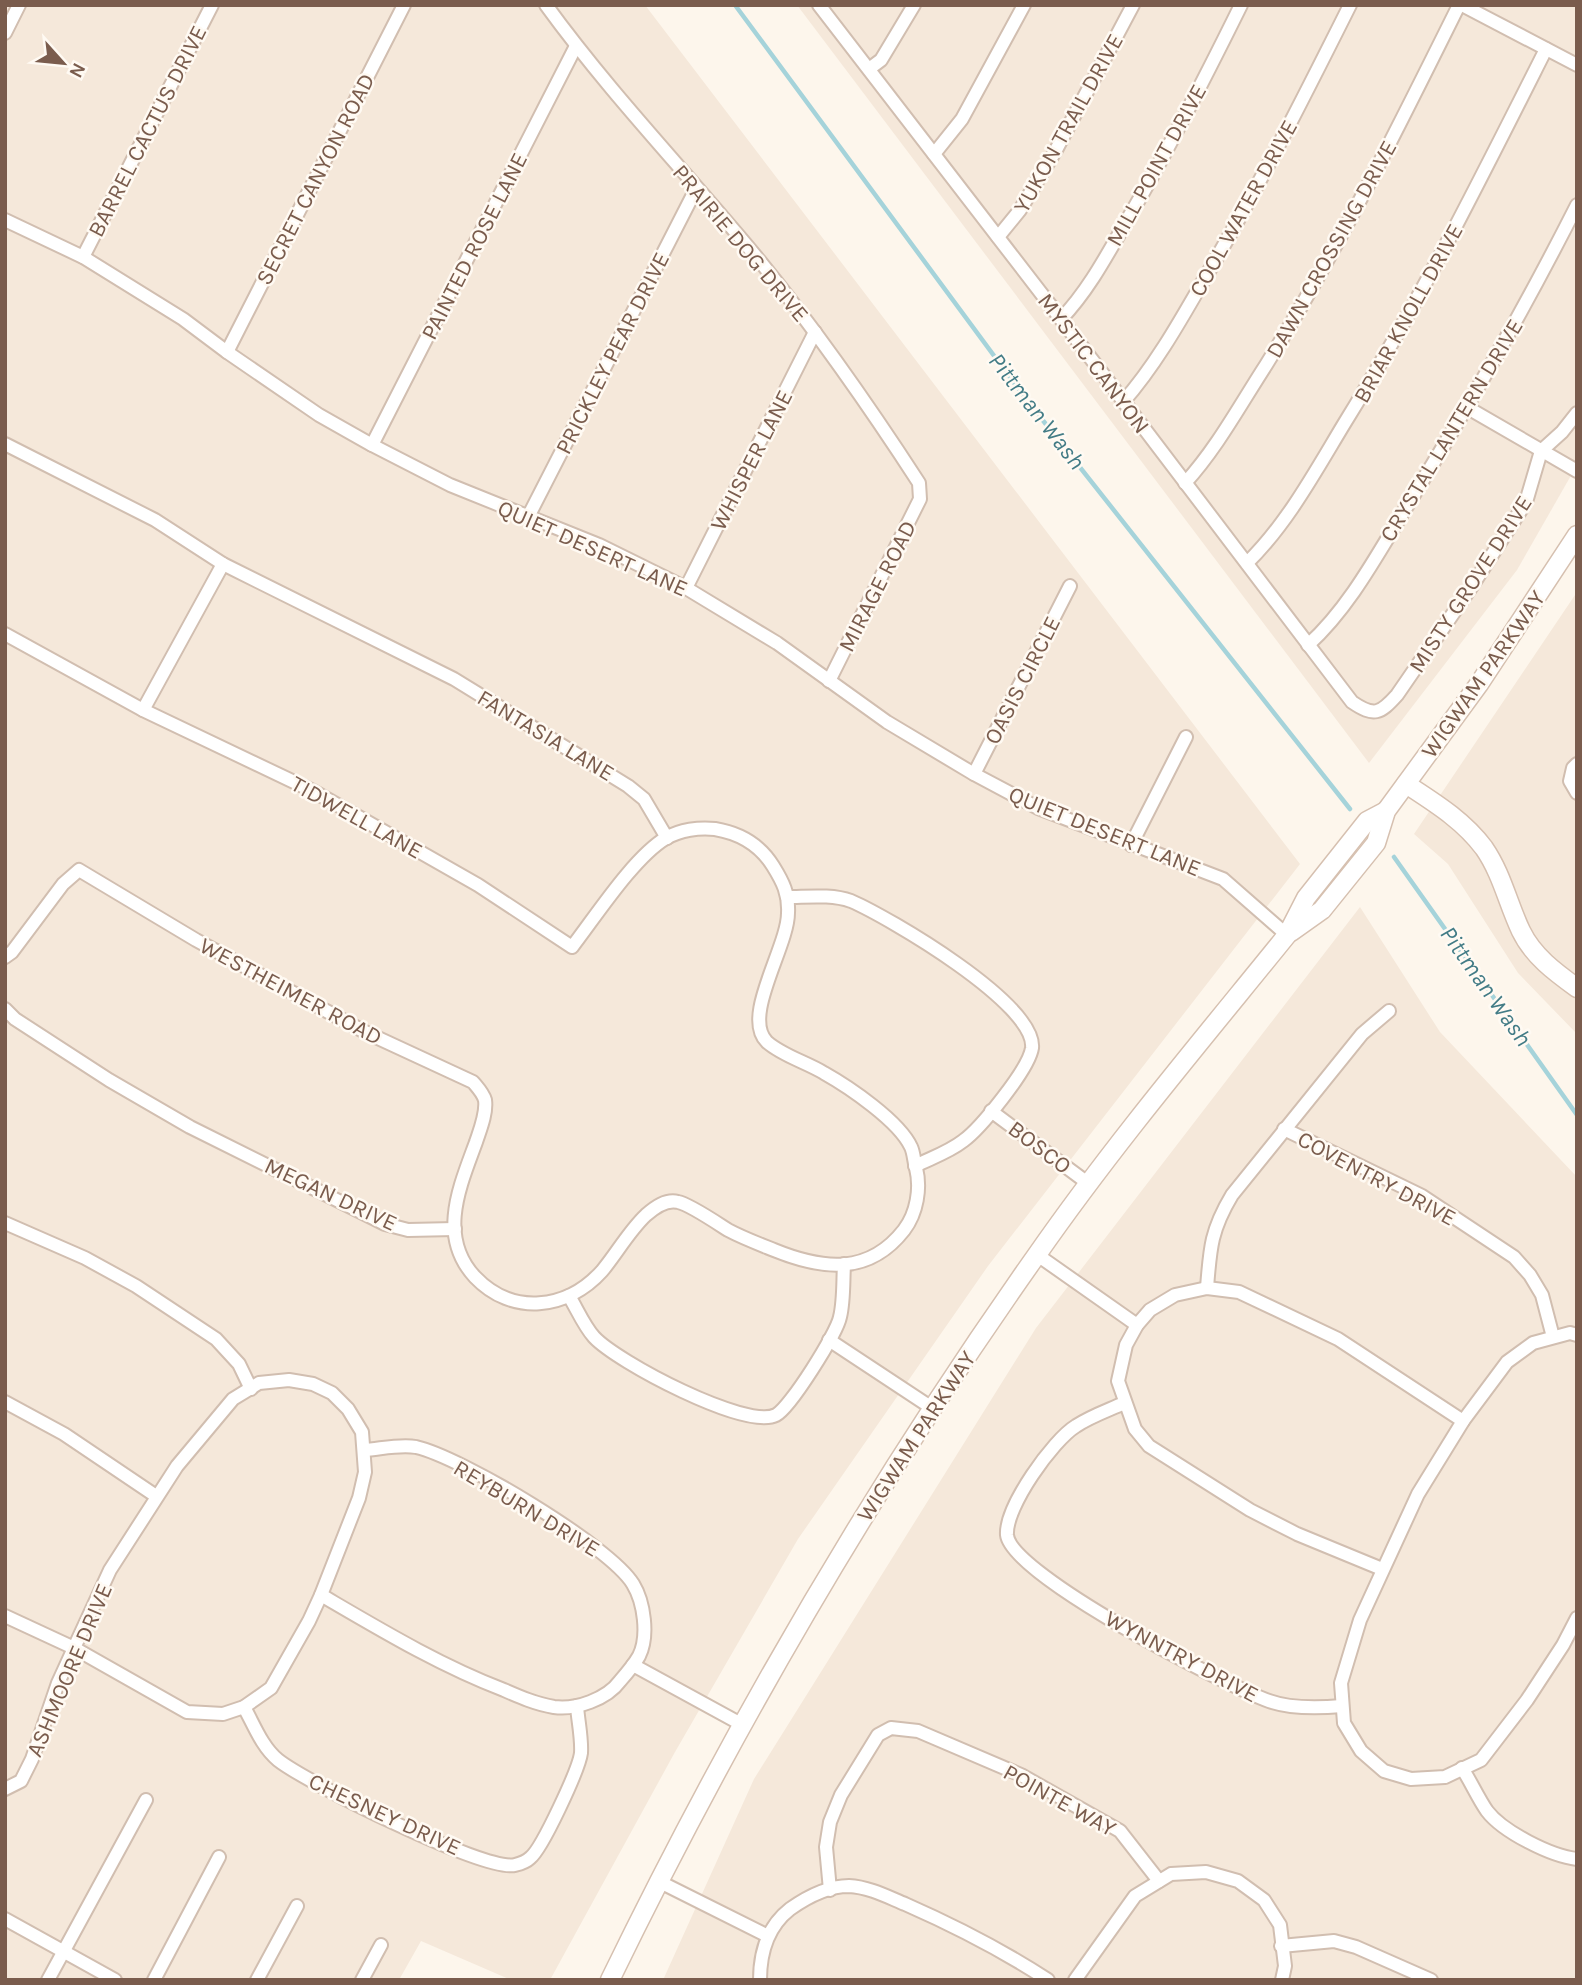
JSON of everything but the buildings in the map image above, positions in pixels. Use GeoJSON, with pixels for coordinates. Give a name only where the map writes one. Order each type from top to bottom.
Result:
{"type":"FeatureCollection","features":[{"type":"Feature","properties":{"kind":"main road","name":"WIGWAM PARKWAY"},"geometry":{"type":"LineString","coordinates":[[610,1980],[658,1881],[741,1724],[840,1553],[932,1408],[1036,1254],[1089,1184],[1287,935],[1322,910],[1376,843],[1386,811],[1479,684],[1577,535]]}},
{"type":"Feature","properties":{"kind":"main road"},"geometry":{"type":"LineString","coordinates":[[1406,784],[1448,811],[1470,830],[1499,875],[1522,933],[1536,953],[1577,988]]}},
{"type":"Feature","properties":{"kind":"street"},"geometry":{"type":"LineString","coordinates":[[5,33],[19,5]]}},
{"type":"Feature","properties":{"kind":"street","name":"BARREL CACTUS DRIVE"},"geometry":{"type":"LineString","coordinates":[[83,257],[212,5]]}},
{"type":"Feature","properties":{"kind":"street","name":"SECRET CANYON ROAD"},"geometry":{"type":"LineString","coordinates":[[227,352],[404,5]]}},
{"type":"Feature","properties":{"kind":"street","name":"PRAIRIE DOG DRIVE"},"geometry":{"type":"LineString","coordinates":[[546,5],[576,46],[753,253],[816,332],[851,379],[919,482],[920,491]]}},
{"type":"Feature","properties":{"kind":"street","name":"MYSTIC CANYON"},"geometry":{"type":"LineString","coordinates":[[819,5],[1352,702],[1363,710],[1374,713]]}},
{"type":"Feature","properties":{"kind":"street"},"geometry":{"type":"LineString","coordinates":[[869,69],[881,60],[914,5]]}},
{"type":"Feature","properties":{"kind":"street"},"geometry":{"type":"LineString","coordinates":[[934,154],[962,119],[1024,5]]}},
{"type":"Feature","properties":{"kind":"street","name":"YUKON TRAIL DRIVE"},"geometry":{"type":"LineString","coordinates":[[998,237],[1020,210],[1056,150],[1133,5]]}},
{"type":"Feature","properties":{"kind":"street","name":"MILL POINT DRIVE"},"geometry":{"type":"LineString","coordinates":[[1061,319],[1094,276],[1135,208],[1184,119],[1241,5]]}},
{"type":"Feature","properties":{"kind":"street","name":"COOL WATER DRIVE"},"geometry":{"type":"LineString","coordinates":[[1123,402],[1135,390],[1189,306],[1241,217],[1350,5]]}},
{"type":"Feature","properties":{"kind":"street"},"geometry":{"type":"LineString","coordinates":[[1460,5],[1577,65]]}},
{"type":"Feature","properties":{"kind":"street","name":"DAWN CROSSING DRIVE"},"geometry":{"type":"LineString","coordinates":[[1185,483],[1224,431],[1324,267],[1371,182],[1460,5]]}},
{"type":"Feature","properties":{"kind":"street","name":"PAINTED ROSE LANE"},"geometry":{"type":"LineString","coordinates":[[372,445],[576,46]]}},
{"type":"Feature","properties":{"kind":"street","name":"BRIAR KNOLL DRIVE"},"geometry":{"type":"LineString","coordinates":[[1247,563],[1263,548],[1307,484],[1413,309],[1456,229],[1545,49]]}},
{"type":"Feature","properties":{"kind":"street","name":"PRICKLEY PEAR DRIVE"},"geometry":{"type":"LineString","coordinates":[[528,517],[696,189]]}},
{"type":"Feature","properties":{"kind":"street","name":"CRYSTAL LANTERN DRIVE"},"geometry":{"type":"LineString","coordinates":[[1308,645],[1334,618],[1360,581],[1468,408],[1543,273],[1577,205]]}},
{"type":"Feature","properties":{"kind":"street","name":"QUIET DESERT LANE"},"geometry":{"type":"LineString","coordinates":[[5,220],[83,257],[183,319],[319,415],[372,445],[450,485],[599,545],[686,588],[777,643],[887,722],[974,774],[1038,808],[1223,879],[1287,935]]}},
{"type":"Feature","properties":{"kind":"street","name":"WHISPER LANE"},"geometry":{"type":"LineString","coordinates":[[686,588],[816,332]]}},
{"type":"Feature","properties":{"kind":"street"},"geometry":{"type":"LineString","coordinates":[[1468,408],[1577,471]]}},
{"type":"Feature","properties":{"kind":"street","name":"MISTY GROVE DRIVE"},"geometry":{"type":"LineString","coordinates":[[1374,713],[1386,708],[1397,695],[1526,502],[1541,451],[1562,432],[1577,413]]}},
{"type":"Feature","properties":{"kind":"street","name":"FANTASIA LANE"},"geometry":{"type":"LineString","coordinates":[[5,444],[155,520],[223,564],[454,679],[628,786],[644,799],[667,838]]}},
{"type":"Feature","properties":{"kind":"street","name":"MIRAGE ROAD"},"geometry":{"type":"LineString","coordinates":[[830,681],[920,499],[920,491]]}},
{"type":"Feature","properties":{"kind":"street"},"geometry":{"type":"LineString","coordinates":[[143,710],[223,564]]}},
{"type":"Feature","properties":{"kind":"street","name":"OASIS CIRCLE"},"geometry":{"type":"LineString","coordinates":[[974,774],[1070,586]]}},
{"type":"Feature","properties":{"kind":"street","name":"TIDWELL LANE"},"geometry":{"type":"LineString","coordinates":[[5,634],[143,710],[313,791],[478,885],[572,947],[644,856],[667,838]]}},
{"type":"Feature","properties":{"kind":"street"},"geometry":{"type":"LineString","coordinates":[[1131,845],[1186,737]]}},
{"type":"Feature","properties":{"kind":"street"},"geometry":{"type":"LineString","coordinates":[[1573,787],[1573,768],[1577,764]]}},
{"type":"Feature","properties":{"kind":"street"},"geometry":{"type":"LineString","coordinates":[[455,1229],[458,1248],[473,1275],[497,1296],[528,1304],[556,1302],[599,1274],[659,1204],[677,1201],[738,1236],[803,1262],[825,1265],[855,1264],[883,1252],[906,1227],[916,1204],[919,1180],[911,1148],[896,1128],[876,1110],[824,1073],[785,1054],[765,1040],[757,1027],[761,1001],[784,938],[789,914],[786,887],[765,853],[745,838],[706,828],[667,838]]}},
{"type":"Feature","properties":{"kind":"street","name":"WESTHEIMER ROAD"},"geometry":{"type":"LineString","coordinates":[[5,957],[12,952],[63,884],[79,870],[196,940],[365,1032],[473,1082],[486,1103],[481,1127],[457,1195],[453,1219],[455,1229]]}},
{"type":"Feature","properties":{"kind":"street"},"geometry":{"type":"LineString","coordinates":[[787,897],[830,897],[848,900],[898,925],[958,963],[1018,1016],[1030,1032],[1032,1049],[1021,1073],[973,1133],[959,1144],[915,1166]]}},
{"type":"Feature","properties":{"kind":"street","name":"MEGAN DRIVE"},"geometry":{"type":"LineString","coordinates":[[5,1009],[15,1019],[109,1080],[190,1127],[386,1224],[408,1230],[455,1229]]}},
{"type":"Feature","properties":{"kind":"street"},"geometry":{"type":"LineString","coordinates":[[1207,1288],[1211,1240],[1218,1218],[1232,1195],[1362,1034],[1389,1011]]}},
{"type":"Feature","properties":{"kind":"street","name":"BOSCO"},"geometry":{"type":"LineString","coordinates":[[990,1111],[1089,1184]]}},
{"type":"Feature","properties":{"kind":"street","name":"COVENTRY DRIVE"},"geometry":{"type":"LineString","coordinates":[[1284,1129],[1422,1196],[1514,1257],[1542,1294],[1553,1337]]}},
{"type":"Feature","properties":{"kind":"street"},"geometry":{"type":"LineString","coordinates":[[5,1223],[95,1263],[136,1286],[216,1339],[239,1364],[251,1389],[259,1383],[289,1380],[313,1384],[331,1393],[348,1409],[362,1432],[365,1472],[359,1498],[309,1621],[271,1688],[244,1707],[223,1714],[187,1712],[74,1648],[5,1616]]}},
{"type":"Feature","properties":{"kind":"street"},"geometry":{"type":"LineString","coordinates":[[1036,1254],[1137,1325]]}},
{"type":"Feature","properties":{"kind":"street"},"geometry":{"type":"LineString","coordinates":[[569,1296],[592,1335],[608,1350],[653,1378],[743,1415],[766,1419],[779,1414],[794,1397],[840,1319],[844,1264]]}},
{"type":"Feature","properties":{"kind":"street"},"geometry":{"type":"LineString","coordinates":[[1382,1569],[1297,1534],[1250,1510],[1149,1446],[1135,1429],[1118,1381],[1126,1345],[1137,1325],[1150,1310],[1175,1295],[1207,1288],[1239,1292],[1338,1339],[1463,1421]]}},
{"type":"Feature","properties":{"kind":"street"},"geometry":{"type":"LineString","coordinates":[[1577,1335],[1570,1333],[1533,1343],[1507,1362],[1463,1421],[1418,1494],[1360,1620],[1341,1683],[1345,1723],[1361,1751],[1384,1771],[1411,1779],[1445,1777],[1481,1759],[1527,1700],[1563,1645],[1577,1618]]}},
{"type":"Feature","properties":{"kind":"street"},"geometry":{"type":"LineString","coordinates":[[829,1340],[932,1408]]}},
{"type":"Feature","properties":{"kind":"street","name":"ASHMOORE DRIVE"},"geometry":{"type":"LineString","coordinates":[[9,1787],[21,1781],[32,1759],[58,1683],[110,1570],[177,1466],[233,1399],[251,1389]]}},
{"type":"Feature","properties":{"kind":"street"},"geometry":{"type":"LineString","coordinates":[[5,1402],[64,1434],[156,1496]]}},
{"type":"Feature","properties":{"kind":"street","name":"WYNNTRY DRIVE"},"geometry":{"type":"LineString","coordinates":[[1124,1403],[1077,1425],[1058,1440],[1015,1502],[1007,1535],[1011,1547],[1031,1566],[1098,1612],[1163,1651],[1270,1702],[1314,1708],[1342,1706]]}},
{"type":"Feature","properties":{"kind":"street","name":"REYBURN DRIVE"},"geometry":{"type":"LineString","coordinates":[[363,1450],[413,1447],[434,1452],[574,1531],[618,1565],[634,1585],[642,1607],[644,1631],[641,1653],[633,1665]]}},
{"type":"Feature","properties":{"kind":"street"},"geometry":{"type":"LineString","coordinates":[[321,1595],[411,1648],[478,1680],[537,1703],[557,1707],[577,1706],[599,1698],[616,1687],[633,1665],[741,1724]]}},
{"type":"Feature","properties":{"kind":"street","name":"CHESNEY DRIVE"},"geometry":{"type":"LineString","coordinates":[[244,1707],[264,1745],[278,1760],[354,1804],[424,1837],[488,1861],[513,1866],[530,1858],[541,1842],[576,1770],[581,1753],[577,1706]]}},
{"type":"Feature","properties":{"kind":"street","name":"POINTE WAY"},"geometry":{"type":"LineString","coordinates":[[830,1891],[826,1847],[830,1822],[841,1795],[878,1735],[891,1728],[918,1731],[1021,1775],[1120,1831],[1159,1881]]}},
{"type":"Feature","properties":{"kind":"street"},"geometry":{"type":"LineString","coordinates":[[1462,1768],[1488,1812],[1507,1830],[1548,1850],[1577,1859]]}},
{"type":"Feature","properties":{"kind":"street"},"geometry":{"type":"LineString","coordinates":[[48,1980],[146,1800]]}},
{"type":"Feature","properties":{"kind":"street"},"geometry":{"type":"LineString","coordinates":[[154,1980],[219,1857]]}},
{"type":"Feature","properties":{"kind":"street"},"geometry":{"type":"LineString","coordinates":[[1075,1980],[1135,1896],[1171,1874],[1206,1872],[1238,1881],[1264,1900],[1280,1926],[1285,1966],[1282,1980]]}},
{"type":"Feature","properties":{"kind":"street"},"geometry":{"type":"LineString","coordinates":[[658,1881],[768,1936]]}},
{"type":"Feature","properties":{"kind":"street"},"geometry":{"type":"LineString","coordinates":[[760,1980],[760,1956],[780,1917],[811,1895],[848,1886],[872,1890],[949,1923],[1001,1950],[1048,1980]]}},
{"type":"Feature","properties":{"kind":"street"},"geometry":{"type":"LineString","coordinates":[[257,1980],[297,1906]]}},
{"type":"Feature","properties":{"kind":"street"},"geometry":{"type":"LineString","coordinates":[[5,1919],[115,1980]]}},
{"type":"Feature","properties":{"kind":"street"},"geometry":{"type":"LineString","coordinates":[[1281,1946],[1334,1941],[1356,1947],[1430,1980]]}},
{"type":"Feature","properties":{"kind":"street"},"geometry":{"type":"LineString","coordinates":[[362,1980],[382,1945]]}},
{"type":"Feature","properties":{"kind":"shaded area"},"geometry":{"type":"Polygon","coordinates":[[[5,5],[645,5],[1300,864],[988,1266],[798,1539],[675,1752],[550,1980],[511,1980],[421,1941],[399,1980],[5,1980],[5,5]]]}},
{"type":"Feature","properties":{"kind":"shaded area"},"geometry":{"type":"Polygon","coordinates":[[[797,5],[1577,5],[1577,465],[1517,570],[1369,763],[797,5]]]}},
{"type":"Feature","properties":{"kind":"shaded area"},"geometry":{"type":"Polygon","coordinates":[[[1577,592],[1577,1034],[1518,973],[1448,864],[1414,834],[1577,592]]]}},
{"type":"Feature","properties":{"kind":"shaded area"},"geometry":{"type":"Polygon","coordinates":[[[1360,907],[1440,1032],[1577,1177],[1577,1980],[663,1980],[754,1779],[1036,1328],[1360,907]]]}},
{"type":"Feature","properties":{"kind":"waterway","name":"Pittman Wash"},"geometry":{"type":"LineString","coordinates":[[735,5],[1026,399],[1350,809]]}},
{"type":"Feature","properties":{"kind":"waterway","name":"Pittman Wash"},"geometry":{"type":"LineString","coordinates":[[1394,857],[1577,1115]]}}]}
